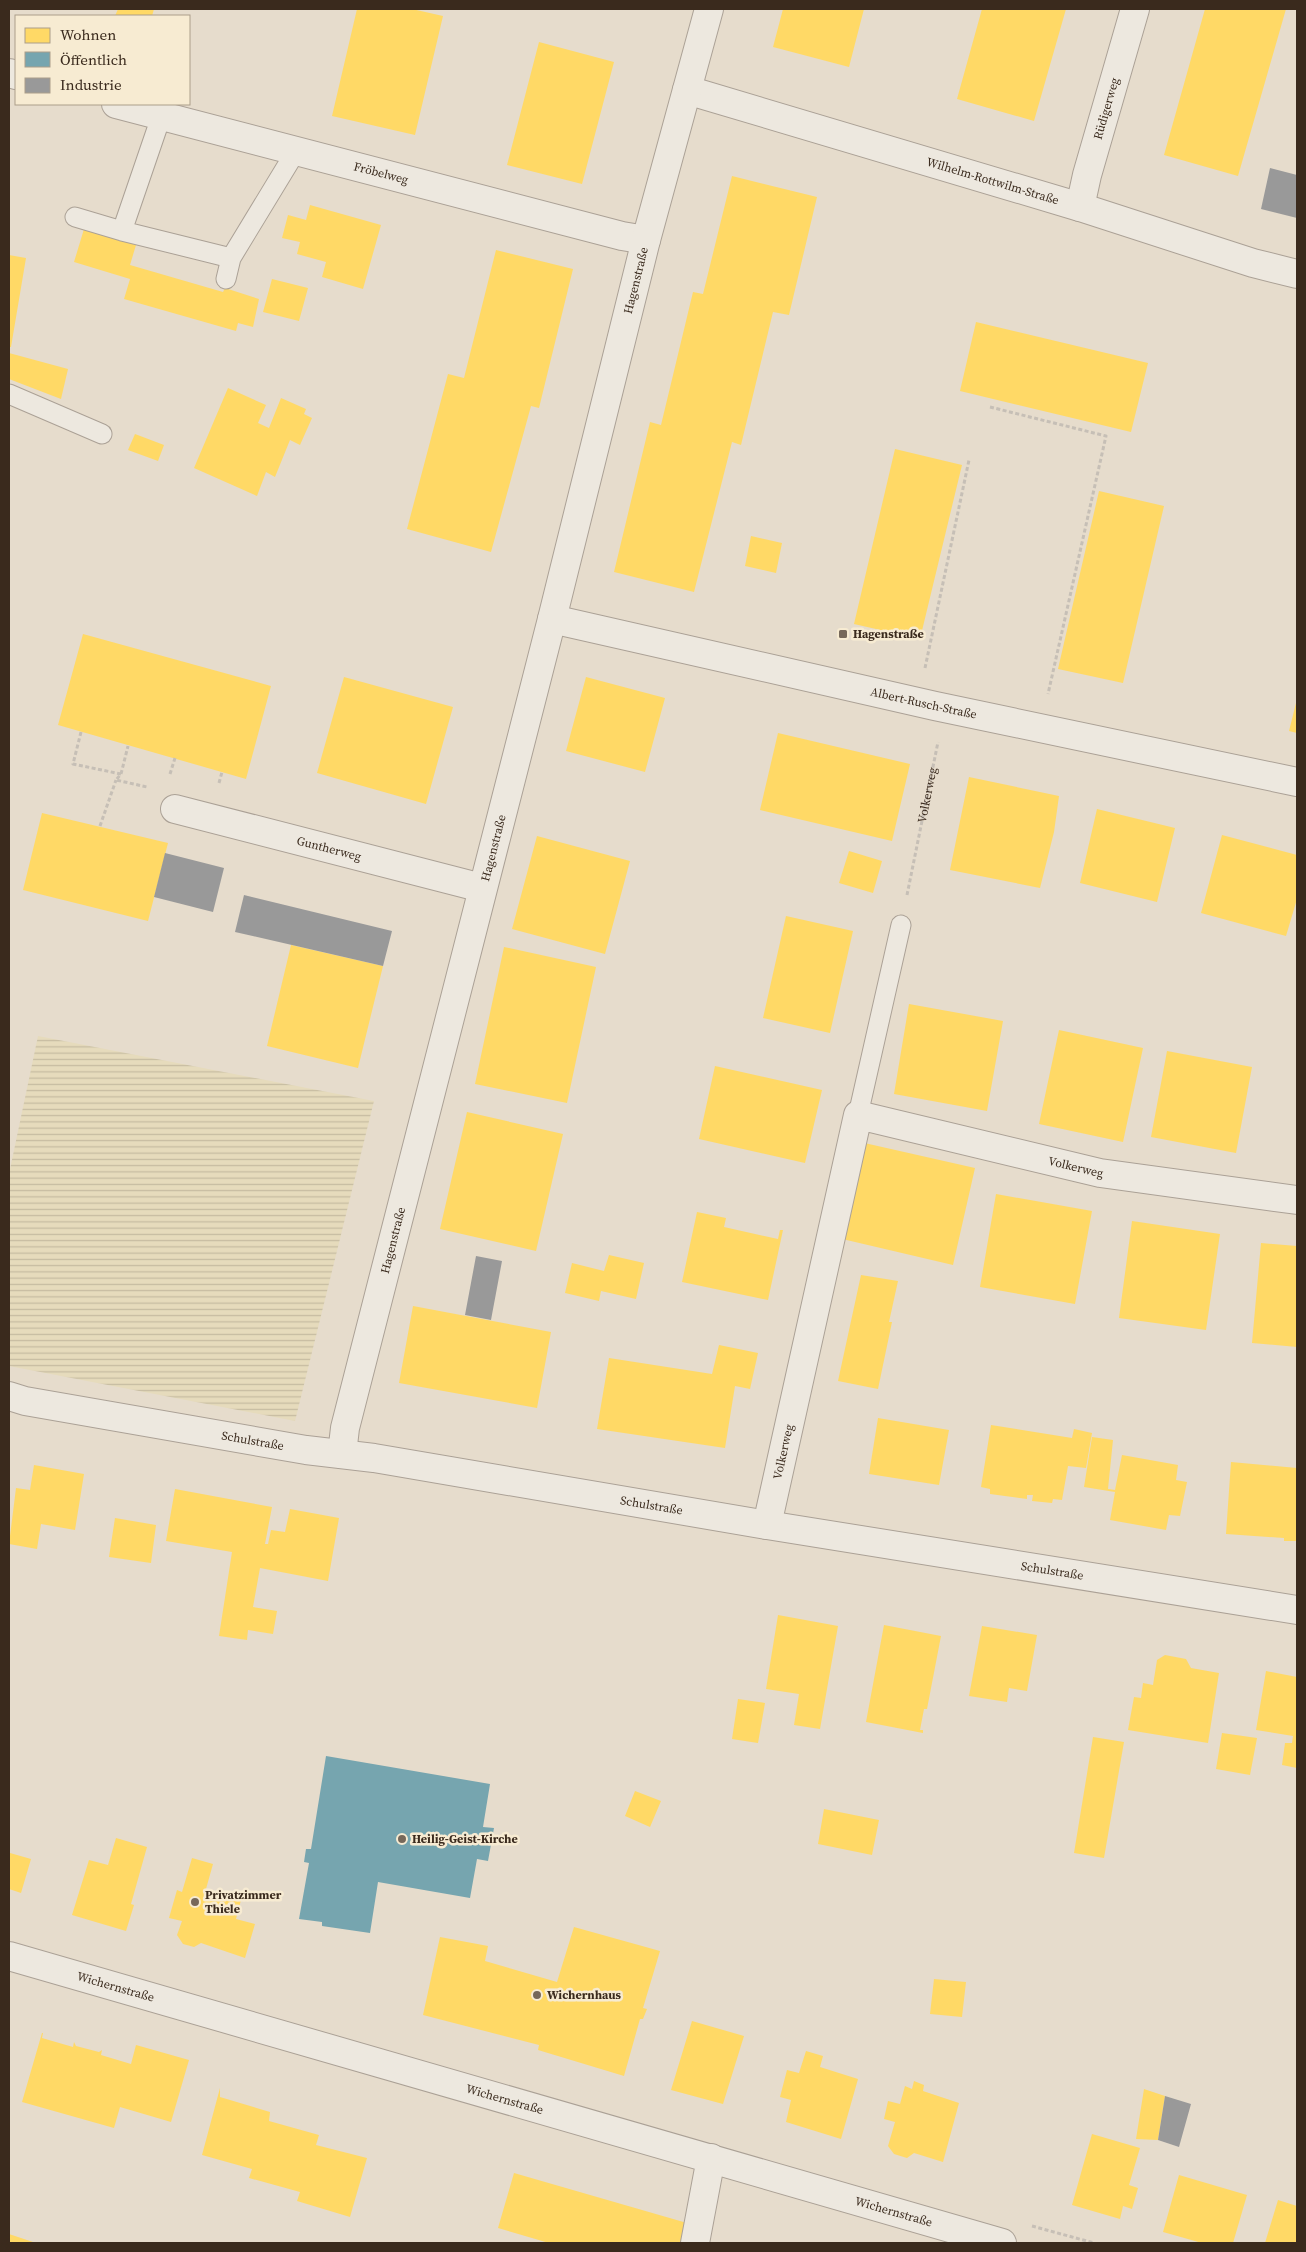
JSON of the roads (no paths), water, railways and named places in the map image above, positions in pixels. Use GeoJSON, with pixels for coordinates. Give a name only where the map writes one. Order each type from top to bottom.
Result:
{"type":"FeatureCollection","features":[{"type":"Feature","properties":{"kind":"street","name":"Hagenstraße"},"geometry":{"type":"LineString","coordinates":[[342,1454],[345,1428],[552,618],[646,240],[709,9]]}},
{"type":"Feature","properties":{"kind":"street","name":"Rüdigerweg"},"geometry":{"type":"LineString","coordinates":[[1080,207],[1087,175],[1134,9]]}},
{"type":"Feature","properties":{"kind":"street","name":"Wilhelm-Rottwilm-Straße"},"geometry":{"type":"LineString","coordinates":[[687,90],[1080,207],[1253,263],[1297,274]]}},
{"type":"Feature","properties":{"kind":"street","name":"Fröbelweg"},"geometry":{"type":"LineString","coordinates":[[119,105],[622,236],[646,240]]}},
{"type":"Feature","properties":{"kind":"street","name":"Albert-Rusch-Straße"},"geometry":{"type":"LineString","coordinates":[[552,618],[935,706],[1297,782]]}},
{"type":"Feature","properties":{"kind":"street","name":"Guntherweg"},"geometry":{"type":"LineString","coordinates":[[175,809],[482,888]]}},
{"type":"Feature","properties":{"kind":"street","name":"Volkerweg"},"geometry":{"type":"LineString","coordinates":[[767,1526],[858,1115],[1100,1173],[1297,1200]]}},
{"type":"Feature","properties":{"kind":"street","name":"Schulstraße"},"geometry":{"type":"LineString","coordinates":[[9,1396],[34,1403],[296,1449],[374,1458],[767,1526],[1297,1610]]}},
{"type":"Feature","properties":{"kind":"street","name":"Wichernstraße"},"geometry":{"type":"LineString","coordinates":[[9,1956],[1002,2243]]}},
{"type":"Feature","properties":{"kind":"street"},"geometry":{"type":"LineString","coordinates":[[695,2243],[710,2158]]}},
{"type":"Feature","properties":{"kind":"lane"},"geometry":{"type":"LineString","coordinates":[[122,231],[161,117]]}},
{"type":"Feature","properties":{"kind":"lane"},"geometry":{"type":"LineString","coordinates":[[226,280],[231,258],[296,152]]}},
{"type":"Feature","properties":{"kind":"lane"},"geometry":{"type":"LineString","coordinates":[[75,217],[122,231],[231,258]]}},
{"type":"Feature","properties":{"kind":"lane"},"geometry":{"type":"LineString","coordinates":[[9,394],[102,434]]}},
{"type":"Feature","properties":{"kind":"lane","name":"Volkerweg"},"geometry":{"type":"LineString","coordinates":[[858,1115],[901,925]]}},
{"type":"Feature","properties":{"kind":"place","name":"Hagenstraße"},"geometry":{"type":"Point","coordinates":[843,634]}},
{"type":"Feature","properties":{"kind":"place","name":"Heilig-Geist-Kirche"},"geometry":{"type":"Point","coordinates":[402,1839]}},
{"type":"Feature","properties":{"kind":"place","name":"Privatzimmer Thiele"},"geometry":{"type":"Point","coordinates":[195,1902]}},
{"type":"Feature","properties":{"kind":"place","name":"Wichernhaus"},"geometry":{"type":"Point","coordinates":[537,1995]}}]}
